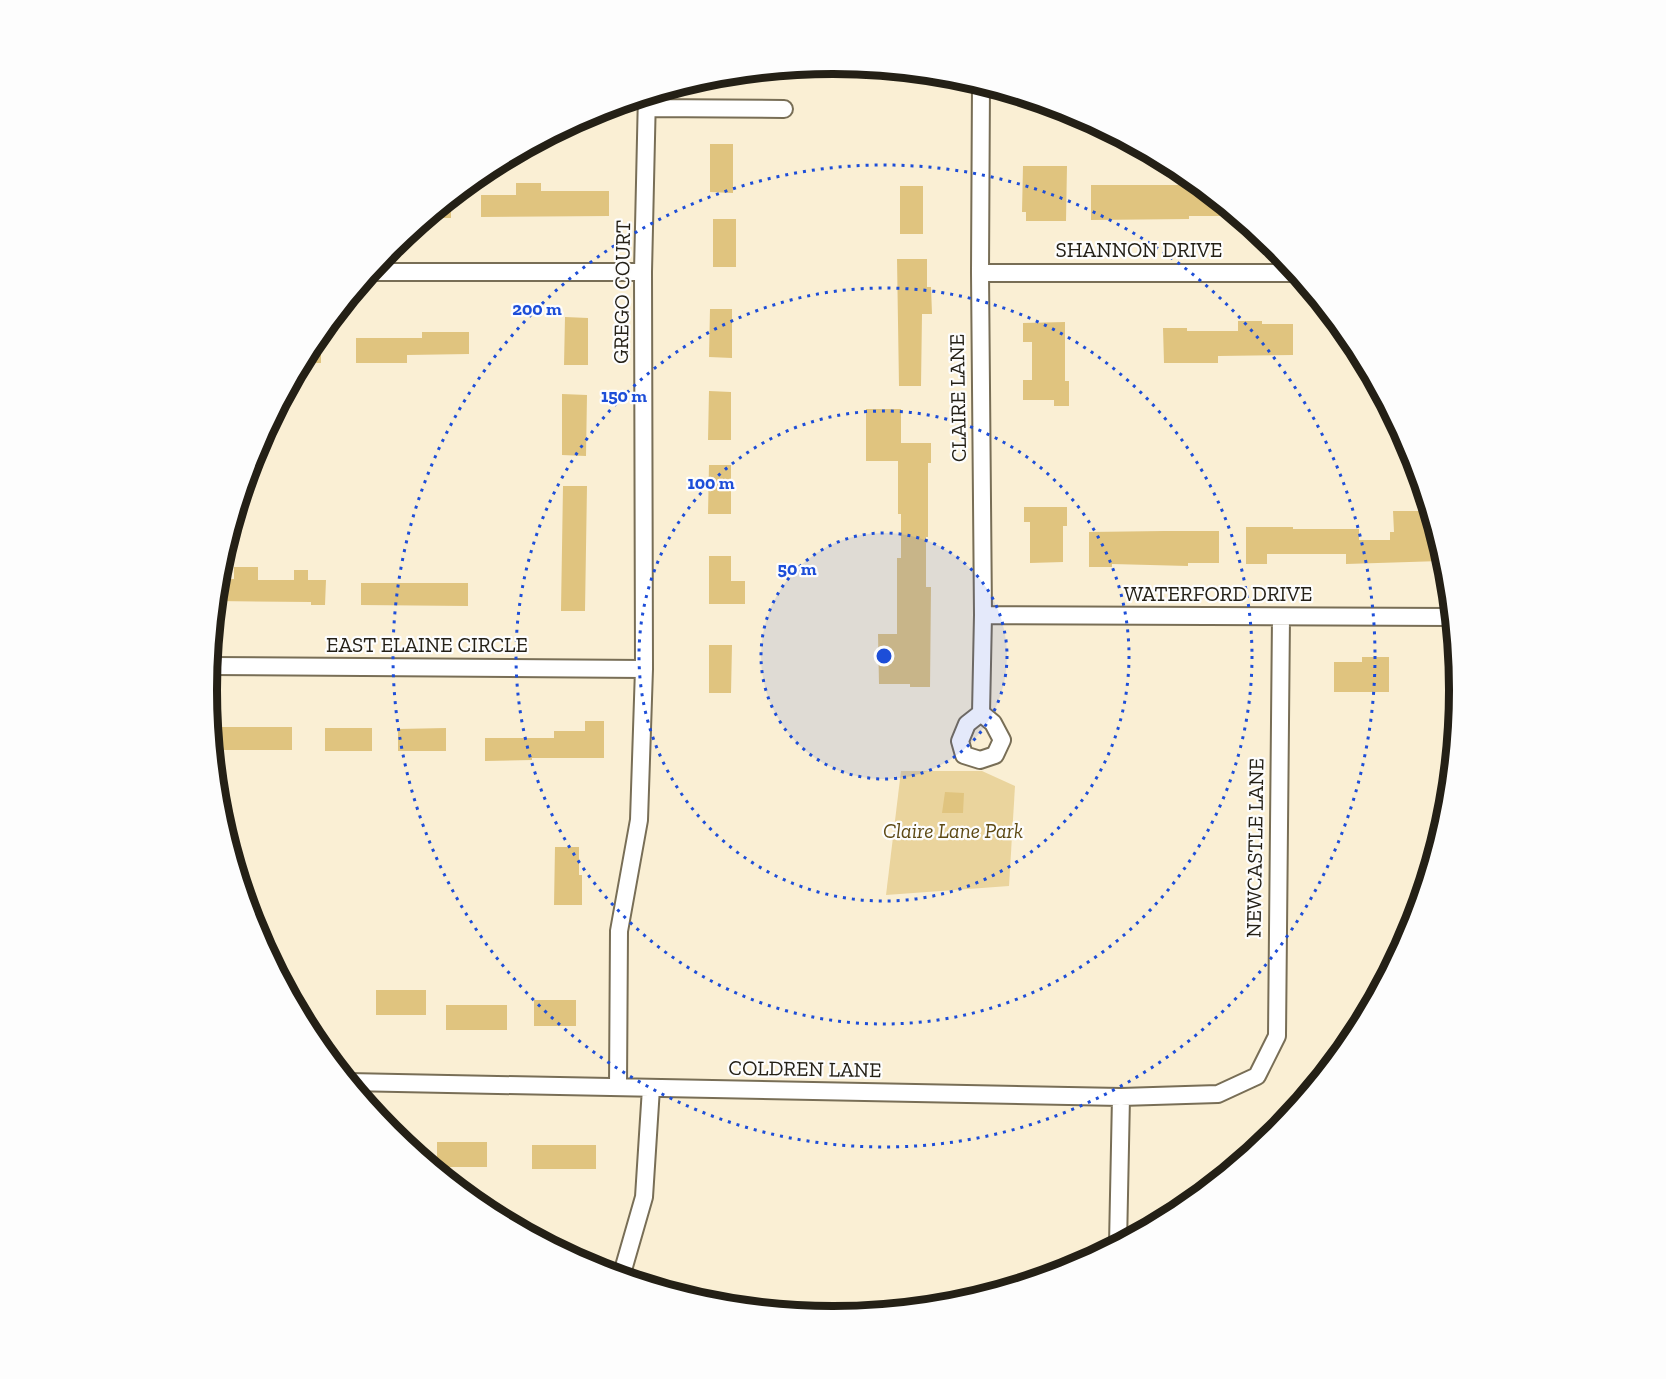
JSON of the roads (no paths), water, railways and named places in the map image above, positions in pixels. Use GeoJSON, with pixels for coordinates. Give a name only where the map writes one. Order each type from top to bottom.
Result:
{"type":"FeatureCollection","features":[{"type":"Feature","properties":{"kind":"street","name":"CLAIRE LANE"},"geometry":{"type":"LineString","coordinates":[[981,91],[983,615],[981,713]]}},
{"type":"Feature","properties":{"kind":"street"},"geometry":{"type":"LineString","coordinates":[[651,101],[784,109]]}},
{"type":"Feature","properties":{"kind":"street","name":"GREGO COURT"},"geometry":{"type":"LineString","coordinates":[[618,1087],[619,931],[639,820],[644,669],[643,272],[647,102]]}},
{"type":"Feature","properties":{"kind":"street"},"geometry":{"type":"LineString","coordinates":[[380,272],[643,272]]}},
{"type":"Feature","properties":{"kind":"street","name":"SHANNON DRIVE"},"geometry":{"type":"LineString","coordinates":[[980,273],[1287,273]]}},
{"type":"Feature","properties":{"kind":"street","name":"WATERFORD DRIVE"},"geometry":{"type":"LineString","coordinates":[[983,615],[1445,617]]}},
{"type":"Feature","properties":{"kind":"street","name":"NEWCASTLE LANE"},"geometry":{"type":"LineString","coordinates":[[1257,1076],[1276,1036],[1281,616]]}},
{"type":"Feature","properties":{"kind":"street","name":"EAST ELAINE CIRCLE"},"geometry":{"type":"LineString","coordinates":[[218,666],[644,669]]}},
{"type":"Feature","properties":{"kind":"street","name":"COLDREN LANE"},"geometry":{"type":"LineString","coordinates":[[359,1082],[1121,1097],[1218,1094],[1257,1076]]}},
{"type":"Feature","properties":{"kind":"street"},"geometry":{"type":"LineString","coordinates":[[623,1269],[644,1197],[651,1088]]}},
{"type":"Feature","properties":{"kind":"street"},"geometry":{"type":"LineString","coordinates":[[1118,1235],[1121,1097]]}},
{"type":"Feature","properties":{"kind":"park label","name":"Claire Lane Park"},"geometry":{"type":"Point","coordinates":[953,831]}}]}
